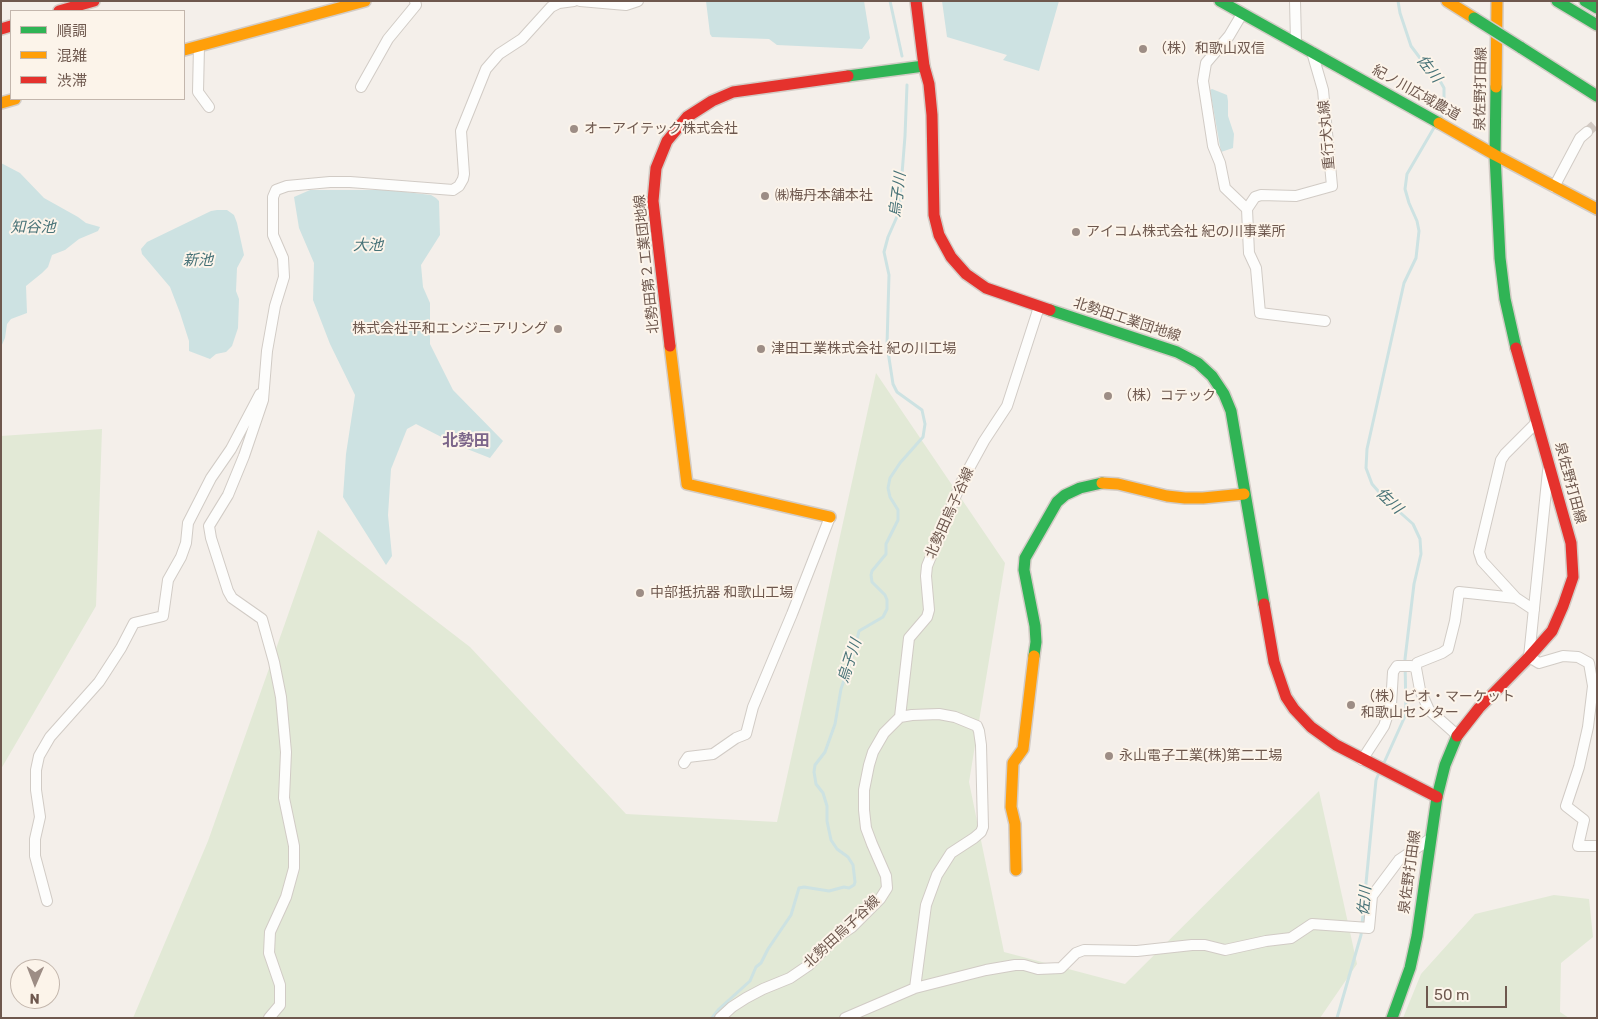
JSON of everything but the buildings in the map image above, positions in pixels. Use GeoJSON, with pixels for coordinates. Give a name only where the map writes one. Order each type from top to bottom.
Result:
{"type":"FeatureCollection","features":[{"type":"Feature","properties":{"kind":"main road"},"geometry":{"type":"LineString","coordinates":[[62,10],[94,1]]}},
{"type":"Feature","properties":{"kind":"main road"},"geometry":{"type":"LineString","coordinates":[[185,50],[365,1]]}},
{"type":"Feature","properties":{"kind":"main road","name":"北勢田工業団地線"},"geometry":{"type":"LineString","coordinates":[[916,1],[932,114],[934,215],[939,235],[951,256],[966,274],[986,288],[1177,352],[1198,363],[1212,376],[1224,394],[1231,411],[1274,662],[1286,697],[1294,709],[1311,727],[1336,745],[1437,797]]}},
{"type":"Feature","properties":{"kind":"main road"},"geometry":{"type":"LineString","coordinates":[[1447,1],[1597,96]]}},
{"type":"Feature","properties":{"kind":"main road","name":"泉佐野打田線"},"geometry":{"type":"LineString","coordinates":[[1392,1018],[1410,968],[1417,936],[1430,839],[1445,764],[1457,735],[1479,708],[1552,631],[1573,577],[1571,543],[1549,460],[1520,365],[1506,299],[1500,258],[1495,155],[1497,1]]}},
{"type":"Feature","properties":{"kind":"main road"},"geometry":{"type":"LineString","coordinates":[[1557,1],[1597,25]]}},
{"type":"Feature","properties":{"kind":"main road"},"geometry":{"type":"LineString","coordinates":[[1585,1],[1597,8]]}},
{"type":"Feature","properties":{"kind":"main road","name":"紀ノ川広域農道"},"geometry":{"type":"LineString","coordinates":[[1223,2],[1495,155],[1597,209]]}},
{"type":"Feature","properties":{"kind":"main road"},"geometry":{"type":"LineString","coordinates":[[1545,63],[1597,103]]}},
{"type":"Feature","properties":{"kind":"main road","name":"北勢田第２工業団地線"},"geometry":{"type":"LineString","coordinates":[[830,517],[687,484],[653,201],[656,168],[667,141],[687,117],[712,101],[734,92],[924,66]]}},
{"type":"Feature","properties":{"kind":"main road"},"geometry":{"type":"LineString","coordinates":[[1016,870],[1015,824],[1011,807],[1013,763],[1023,749],[1036,642],[1035,626],[1024,570],[1025,558],[1056,502],[1065,495],[1080,488],[1098,483],[1118,484],[1167,496],[1185,498],[1244,494]]}},
{"type":"Feature","properties":{"kind":"street"},"geometry":{"type":"LineString","coordinates":[[361,88],[388,39],[416,5],[415,1]]}},
{"type":"Feature","properties":{"kind":"street"},"geometry":{"type":"LineString","coordinates":[[268,1018],[280,1005],[280,985],[269,952],[270,932],[286,896],[294,868],[294,846],[284,798],[286,752],[281,697],[262,619],[232,598],[228,591],[209,526],[228,495],[264,400],[267,351],[275,306],[284,277],[282,258],[273,235],[273,198],[276,190],[304,184],[350,182],[454,190],[459,186],[464,174],[461,131],[486,69],[499,54],[522,39],[552,6],[559,2],[574,1]]}},
{"type":"Feature","properties":{"kind":"street"},"geometry":{"type":"LineString","coordinates":[[580,1],[626,5],[638,1]]}},
{"type":"Feature","properties":{"kind":"street"},"geometry":{"type":"LineString","coordinates":[[1295,1],[1296,42]]}},
{"type":"Feature","properties":{"kind":"street"},"geometry":{"type":"LineString","coordinates":[[1242,14],[1229,36],[1206,63],[1203,81],[1213,146],[1220,163],[1225,188],[1247,209],[1249,253],[1256,268],[1260,313],[1325,321]]}},
{"type":"Feature","properties":{"kind":"street"},"geometry":{"type":"LineString","coordinates":[[199,46],[198,92],[209,107]]}},
{"type":"Feature","properties":{"kind":"street","name":"重行犬丸線"},"geometry":{"type":"LineString","coordinates":[[1247,209],[1255,197],[1261,195],[1296,196],[1332,186],[1323,90],[1312,52]]}},
{"type":"Feature","properties":{"kind":"street"},"geometry":{"type":"LineString","coordinates":[[1554,187],[1580,138],[1587,132]]}},
{"type":"Feature","properties":{"kind":"street","name":"北勢田烏子谷線"},"geometry":{"type":"LineString","coordinates":[[720,1018],[746,998],[790,978],[809,965],[834,939],[852,927],[880,899],[887,888],[886,876],[866,828],[864,790],[869,765],[877,744],[884,733],[900,717],[909,638],[926,617],[929,610],[926,566],[961,483],[984,441],[1007,406],[1039,307]]}},
{"type":"Feature","properties":{"kind":"street"},"geometry":{"type":"LineString","coordinates":[[47,901],[35,856],[35,839],[40,817],[36,790],[36,770],[39,756],[54,731],[99,682],[134,624],[163,616],[168,580],[182,556],[186,543],[188,523],[211,478],[231,449],[265,385]]}},
{"type":"Feature","properties":{"kind":"street"},"geometry":{"type":"LineString","coordinates":[[1534,610],[1516,598],[1482,560],[1479,552],[1501,460],[1537,422]]}},
{"type":"Feature","properties":{"kind":"street"},"geometry":{"type":"LineString","coordinates":[[1549,460],[1529,657],[1539,663],[1564,656],[1578,657],[1589,663],[1593,686],[1588,727],[1579,767],[1566,806],[1584,820],[1578,846],[1597,846]]}},
{"type":"Feature","properties":{"kind":"street"},"geometry":{"type":"LineString","coordinates":[[684,763],[688,757],[713,754],[736,738],[746,734],[753,707],[830,517]]}},
{"type":"Feature","properties":{"kind":"street"},"geometry":{"type":"LineString","coordinates":[[1367,762],[1384,726],[1391,705],[1395,667],[1413,667],[1448,649],[1455,621],[1459,592],[1516,598]]}},
{"type":"Feature","properties":{"kind":"street"},"geometry":{"type":"LineString","coordinates":[[1413,667],[1429,710],[1457,735]]}},
{"type":"Feature","properties":{"kind":"street"},"geometry":{"type":"LineString","coordinates":[[900,717],[939,714],[955,717],[976,726],[982,745],[983,827],[974,838],[951,853],[937,875],[926,905],[915,988]]}},
{"type":"Feature","properties":{"kind":"street"},"geometry":{"type":"LineString","coordinates":[[845,1018],[915,988],[1014,965],[1024,965],[1038,969],[1061,968],[1076,953],[1084,950],[1137,951],[1205,945],[1225,950],[1266,941],[1291,938],[1312,924],[1369,928],[1372,896],[1399,860],[1430,839]]}},
{"type":"Feature","properties":{"kind":"green space"},"geometry":{"type":"Polygon","coordinates":[[[876,373],[1005,563],[969,782],[1004,952],[1125,984],[1319,791],[1357,964],[1320,1018],[133,1018],[208,841],[318,530],[470,647],[626,814],[777,822],[876,373]]]}},
{"type":"Feature","properties":{"kind":"green space"},"geometry":{"type":"Polygon","coordinates":[[[102,429],[96,606],[1,769],[1,436],[102,429]]]}},
{"type":"Feature","properties":{"kind":"green space"},"geometry":{"type":"Polygon","coordinates":[[[1554,895],[1589,899],[1593,937],[1561,963],[1560,1012],[1569,1018],[1403,1018],[1421,974],[1475,914],[1554,895]]]}},
{"type":"Feature","properties":{"kind":"water"},"geometry":{"type":"Polygon","coordinates":[[[706,1],[864,1],[870,38],[862,49],[777,45],[769,39],[712,37],[706,1]]]}},
{"type":"Feature","properties":{"kind":"water"},"geometry":{"type":"Polygon","coordinates":[[[942,1],[1059,1],[1039,71],[1003,60],[1007,55],[947,37],[942,1]]]}},
{"type":"Feature","properties":{"kind":"water"},"geometry":{"type":"Polygon","coordinates":[[[1212,89],[1227,95],[1228,116],[1234,134],[1233,148],[1221,152],[1210,90],[1212,89]]]}},
{"type":"Feature","properties":{"kind":"water","name":"知谷池"},"geometry":{"type":"Polygon","coordinates":[[[1,163],[20,173],[44,198],[86,223],[100,227],[98,231],[79,239],[65,250],[52,255],[48,267],[26,286],[27,313],[11,319],[7,324],[5,338],[1,347],[1,163]]]}},
{"type":"Feature","properties":{"kind":"water","name":"大池"},"geometry":{"type":"Polygon","coordinates":[[[310,190],[389,190],[431,195],[439,201],[440,235],[421,265],[423,287],[430,303],[430,344],[453,390],[503,441],[490,458],[457,445],[416,424],[407,429],[391,469],[388,515],[392,556],[386,565],[343,497],[346,454],[355,395],[330,344],[313,300],[314,263],[299,228],[294,197],[310,190]]]}},
{"type":"Feature","properties":{"kind":"water","name":"新池"},"geometry":{"type":"Polygon","coordinates":[[[227,210],[234,215],[244,255],[237,268],[238,328],[232,346],[226,352],[216,354],[210,359],[189,351],[189,341],[170,287],[142,254],[141,249],[147,242],[211,211],[227,210]]]}},
{"type":"Feature","properties":{"kind":"waterway","name":"烏子川"},"geometry":{"type":"LineString","coordinates":[[890,1],[902,56]]}},
{"type":"Feature","properties":{"kind":"waterway","name":"佐川"},"geometry":{"type":"LineString","coordinates":[[1398,1],[1411,46],[1423,62],[1435,72],[1444,88],[1444,111],[1440,119]]}},
{"type":"Feature","properties":{"kind":"waterway","name":"烏子川"},"geometry":{"type":"LineString","coordinates":[[712,1018],[719,1009],[750,981],[756,967],[761,963],[791,915],[799,888],[829,891],[844,887],[849,888],[855,882],[853,865],[848,857],[837,849],[831,840],[827,821],[827,806],[823,793],[816,784],[814,772],[815,765],[825,752],[835,724],[841,689],[859,631],[883,617],[887,609],[885,595],[872,582],[871,575],[872,571],[886,554],[886,544],[898,520],[898,510],[890,497],[888,488],[890,478],[900,463],[923,437],[925,424],[922,410],[897,392],[893,384],[887,345],[889,275],[884,252],[888,237],[899,212],[907,85]]}},
{"type":"Feature","properties":{"kind":"waterway","name":"佐川"},"geometry":{"type":"LineString","coordinates":[[1383,765],[1406,714],[1405,659],[1414,584],[1421,554],[1420,539],[1413,524],[1385,499],[1372,484],[1366,468],[1367,449],[1404,283],[1416,258],[1419,231],[1405,189],[1407,174],[1435,126]]}},
{"type":"Feature","properties":{"kind":"waterway","name":"佐川"},"geometry":{"type":"LineString","coordinates":[[1337,1018],[1361,935],[1376,780],[1379,773]]}},
{"type":"Feature","properties":{"kind":"tunnel"},"geometry":{"type":"LineString","coordinates":[[1587,132],[1597,123]]}},
{"type":"Feature","properties":{"kind":"traffic: fast"},"geometry":{"type":"LineString","coordinates":[[1220,1],[1439,123]]}},
{"type":"Feature","properties":{"kind":"traffic: fast"},"geometry":{"type":"LineString","coordinates":[[1557,1],[1597,25]]}},
{"type":"Feature","properties":{"kind":"traffic: fast"},"geometry":{"type":"LineString","coordinates":[[1585,1],[1597,8]]}},
{"type":"Feature","properties":{"kind":"traffic: fast"},"geometry":{"type":"LineString","coordinates":[[1474,18],[1520,47]]}},
{"type":"Feature","properties":{"kind":"traffic: fast"},"geometry":{"type":"LineString","coordinates":[[1520,47],[1597,96]]}},
{"type":"Feature","properties":{"kind":"traffic: fast"},"geometry":{"type":"LineString","coordinates":[[848,76],[924,66]]}},
{"type":"Feature","properties":{"kind":"traffic: fast"},"geometry":{"type":"LineString","coordinates":[[1496,87],[1495,155],[1500,258],[1505,299],[1516,348]]}},
{"type":"Feature","properties":{"kind":"traffic: fast"},"geometry":{"type":"LineString","coordinates":[[1050,310],[1177,352],[1198,363],[1212,376],[1224,394],[1231,411],[1264,604]]}},
{"type":"Feature","properties":{"kind":"traffic: fast"},"geometry":{"type":"LineString","coordinates":[[1034,656],[1036,642],[1035,626],[1024,570],[1025,558],[1057,502],[1065,495],[1080,488],[1102,483]]}},
{"type":"Feature","properties":{"kind":"traffic: fast"},"geometry":{"type":"LineString","coordinates":[[1392,1018],[1410,968],[1417,936],[1437,797],[1445,765],[1457,736]]}},
{"type":"Feature","properties":{"kind":"traffic: slow"},"geometry":{"type":"LineString","coordinates":[[185,50],[365,1]]}},
{"type":"Feature","properties":{"kind":"traffic: slow"},"geometry":{"type":"LineString","coordinates":[[1447,1],[1474,18]]}},
{"type":"Feature","properties":{"kind":"traffic: slow"},"geometry":{"type":"LineString","coordinates":[[1496,87],[1497,1]]}},
{"type":"Feature","properties":{"kind":"traffic: slow"},"geometry":{"type":"LineString","coordinates":[[1,103],[12,100]]}},
{"type":"Feature","properties":{"kind":"traffic: slow"},"geometry":{"type":"LineString","coordinates":[[1439,123],[1597,209]]}},
{"type":"Feature","properties":{"kind":"traffic: slow"},"geometry":{"type":"LineString","coordinates":[[670,346],[687,484],[830,517]]}},
{"type":"Feature","properties":{"kind":"traffic: slow"},"geometry":{"type":"LineString","coordinates":[[1102,483],[1118,484],[1167,496],[1185,498],[1244,494]]}},
{"type":"Feature","properties":{"kind":"traffic: slow"},"geometry":{"type":"LineString","coordinates":[[1016,870],[1015,824],[1011,807],[1013,763],[1023,749],[1034,656]]}},
{"type":"Feature","properties":{"kind":"traffic: jam"},"geometry":{"type":"LineString","coordinates":[[62,10],[94,1]]}},
{"type":"Feature","properties":{"kind":"traffic: jam"},"geometry":{"type":"LineString","coordinates":[[916,1],[924,66],[929,84],[932,115],[934,215],[939,235],[951,257],[966,274],[986,288],[1050,310]]}},
{"type":"Feature","properties":{"kind":"traffic: jam"},"geometry":{"type":"LineString","coordinates":[[1,29],[10,26]]}},
{"type":"Feature","properties":{"kind":"traffic: jam"},"geometry":{"type":"LineString","coordinates":[[670,346],[653,201],[656,168],[667,141],[687,117],[712,101],[733,92],[848,76]]}},
{"type":"Feature","properties":{"kind":"traffic: jam"},"geometry":{"type":"LineString","coordinates":[[1457,736],[1479,708],[1552,631],[1573,577],[1571,543],[1516,348]]}},
{"type":"Feature","properties":{"kind":"traffic: jam"},"geometry":{"type":"LineString","coordinates":[[1264,604],[1274,662],[1286,697],[1294,709],[1311,727],[1336,745],[1437,797]]}},
{"type":"Feature","properties":{"kind":"place","name":"（株）和歌山双信"},"geometry":{"type":"Point","coordinates":[1143,49]}},
{"type":"Feature","properties":{"kind":"place","name":"オーアイテック株式会社"},"geometry":{"type":"Point","coordinates":[574,129]}},
{"type":"Feature","properties":{"kind":"place","name":"㈱梅丹本舗本社"},"geometry":{"type":"Point","coordinates":[765,196]}},
{"type":"Feature","properties":{"kind":"place","name":"アイコム株式会社 紀の川事業所"},"geometry":{"type":"Point","coordinates":[1076,232]}},
{"type":"Feature","properties":{"kind":"place","name":"株式会社平和エンジニアリング"},"geometry":{"type":"Point","coordinates":[558,329]}},
{"type":"Feature","properties":{"kind":"place","name":"津田工業株式会社 紀の川工場"},"geometry":{"type":"Point","coordinates":[761,349]}},
{"type":"Feature","properties":{"kind":"place","name":"（株）コテック"},"geometry":{"type":"Point","coordinates":[1108,396]}},
{"type":"Feature","properties":{"kind":"place","name":"中部抵抗器 和歌山工場"},"geometry":{"type":"Point","coordinates":[640,593]}},
{"type":"Feature","properties":{"kind":"place","name":"（株）ビオ・マーケット 和歌山センター"},"geometry":{"type":"Point","coordinates":[1351,705]}},
{"type":"Feature","properties":{"kind":"place","name":"永山電子工業(株)第二工場"},"geometry":{"type":"Point","coordinates":[1109,756]}},
{"type":"Feature","properties":{"kind":"district","name":"北勢田"},"geometry":{"type":"Point","coordinates":[466,441]}}]}
